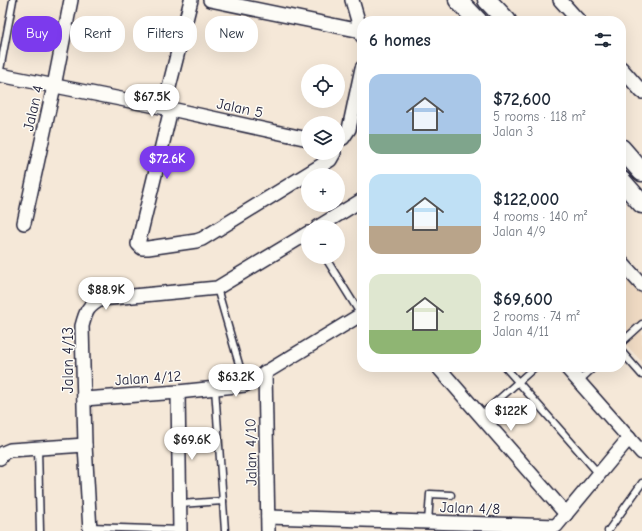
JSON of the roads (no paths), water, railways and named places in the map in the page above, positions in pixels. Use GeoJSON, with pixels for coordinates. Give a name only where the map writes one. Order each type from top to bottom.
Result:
{"type":"FeatureCollection","features":[{"type":"Feature","properties":{"kind":"street","name":"Jalan 4"},"geometry":{"type":"LineString","coordinates":[[24,223],[71,0]]}},
{"type":"Feature","properties":{"kind":"street"},"geometry":{"type":"LineString","coordinates":[[191,0],[138,244],[142,248],[148,248],[196,242],[330,160]]}},
{"type":"Feature","properties":{"kind":"street"},"geometry":{"type":"LineString","coordinates":[[210,0],[357,30]]}},
{"type":"Feature","properties":{"kind":"street"},"geometry":{"type":"LineString","coordinates":[[352,0],[357,16]]}},
{"type":"Feature","properties":{"kind":"street"},"geometry":{"type":"LineString","coordinates":[[458,0],[473,16]]}},
{"type":"Feature","properties":{"kind":"street"},"geometry":{"type":"LineString","coordinates":[[487,0],[502,16]]}},
{"type":"Feature","properties":{"kind":"street"},"geometry":{"type":"LineString","coordinates":[[560,0],[574,16]]}},
{"type":"Feature","properties":{"kind":"street"},"geometry":{"type":"LineString","coordinates":[[626,74],[642,92]]}},
{"type":"Feature","properties":{"kind":"street","name":"Jalan 5"},"geometry":{"type":"LineString","coordinates":[[0,75],[167,108],[301,137]]}},
{"type":"Feature","properties":{"kind":"street"},"geometry":{"type":"LineString","coordinates":[[345,134],[349,129],[357,91]]}},
{"type":"Feature","properties":{"kind":"street"},"geometry":{"type":"LineString","coordinates":[[626,155],[633,165]]}},
{"type":"Feature","properties":{"kind":"street"},"geometry":{"type":"LineString","coordinates":[[626,186],[642,204]]}},
{"type":"Feature","properties":{"kind":"street"},"geometry":{"type":"LineString","coordinates":[[329,220],[357,203]]}},
{"type":"Feature","properties":{"kind":"street","name":"Jalan 4/13"},"geometry":{"type":"LineString","coordinates":[[90,529],[85,445],[82,326],[90,305],[101,299],[218,288],[301,238]]}},
{"type":"Feature","properties":{"kind":"street"},"geometry":{"type":"LineString","coordinates":[[626,267],[642,285]]}},
{"type":"Feature","properties":{"kind":"street","name":"Jalan 4/12"},"geometry":{"type":"LineString","coordinates":[[84,399],[245,385],[357,316]]}},
{"type":"Feature","properties":{"kind":"street","name":"Jalan 4/10"},"geometry":{"type":"LineString","coordinates":[[265,372],[268,531]]}},
{"type":"Feature","properties":{"kind":"street"},"geometry":{"type":"LineString","coordinates":[[442,372],[566,514]]}},
{"type":"Feature","properties":{"kind":"street"},"geometry":{"type":"LineString","coordinates":[[571,372],[642,453]]}},
{"type":"Feature","properties":{"kind":"street"},"geometry":{"type":"LineString","coordinates":[[178,392],[180,530]]}},
{"type":"Feature","properties":{"kind":"street","name":"Jalan 4/8"},"geometry":{"type":"LineString","coordinates":[[268,517],[557,529],[566,514],[629,438]]}},
{"type":"Feature","properties":{"kind":"street"},"geometry":{"type":"LineString","coordinates":[[0,458],[3,453],[10,450],[85,445]]}},
{"type":"Feature","properties":{"kind":"lane"},"geometry":{"type":"LineString","coordinates":[[0,70],[13,0]]}},
{"type":"Feature","properties":{"kind":"lane"},"geometry":{"type":"LineString","coordinates":[[329,264],[357,308]]}},
{"type":"Feature","properties":{"kind":"lane"},"geometry":{"type":"LineString","coordinates":[[218,288],[245,385]]}},
{"type":"Feature","properties":{"kind":"lane"},"geometry":{"type":"LineString","coordinates":[[626,338],[642,324]]}},
{"type":"Feature","properties":{"kind":"lane"},"geometry":{"type":"LineString","coordinates":[[626,357],[642,375]]}},
{"type":"Feature","properties":{"kind":"lane"},"geometry":{"type":"LineString","coordinates":[[509,372],[599,474]]}},
{"type":"Feature","properties":{"kind":"lane"},"geometry":{"type":"LineString","coordinates":[[480,416],[529,372]]}},
{"type":"Feature","properties":{"kind":"lane"},"geometry":{"type":"LineString","coordinates":[[579,381],[589,372]]}},
{"type":"Feature","properties":{"kind":"lane"},"geometry":{"type":"LineString","coordinates":[[216,388],[225,531]]}},
{"type":"Feature","properties":{"kind":"lane"},"geometry":{"type":"LineString","coordinates":[[38,448],[40,531]]}},
{"type":"Feature","properties":{"kind":"lane"},"geometry":{"type":"LineString","coordinates":[[608,531],[642,483]]}},
{"type":"Feature","properties":{"kind":"lane"},"geometry":{"type":"LineString","coordinates":[[432,524],[430,494],[451,494]]}},
{"type":"Feature","properties":{"kind":"lane"},"geometry":{"type":"LineString","coordinates":[[180,504],[223,501]]}},
{"type":"Feature","properties":{"kind":"lane"},"geometry":{"type":"LineString","coordinates":[[90,529],[180,530]]}}]}
